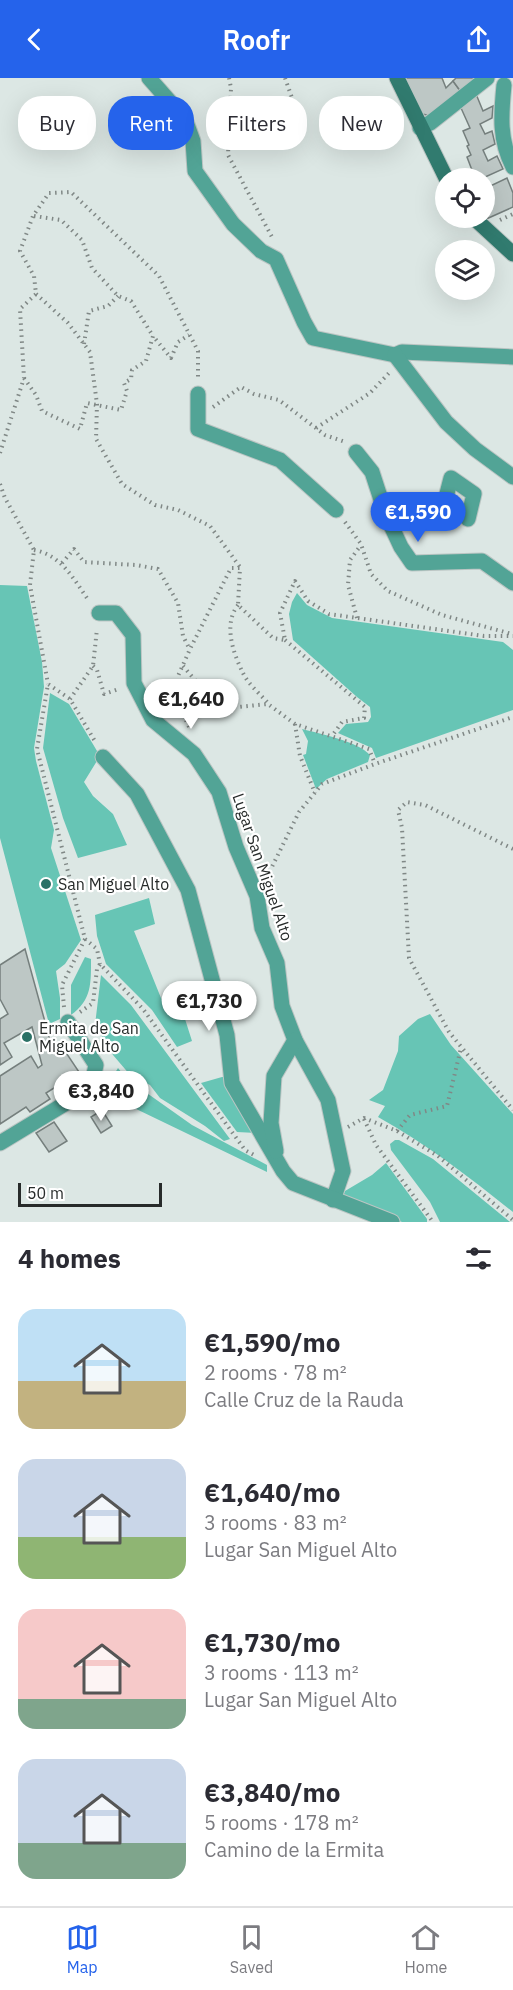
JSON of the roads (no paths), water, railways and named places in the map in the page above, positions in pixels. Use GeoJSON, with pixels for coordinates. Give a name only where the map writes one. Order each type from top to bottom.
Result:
{"type":"FeatureCollection","features":[{"type":"Feature","properties":{"kind":"street"},"geometry":{"type":"LineString","coordinates":[[149,78],[185,119],[193,141],[195,171],[233,224],[261,252],[276,259],[303,322],[313,338],[398,358],[446,422],[475,449],[513,477]]}},
{"type":"Feature","properties":{"kind":"street"},"geometry":{"type":"LineString","coordinates":[[397,78],[441,168]]}},
{"type":"Feature","properties":{"kind":"street"},"geometry":{"type":"LineString","coordinates":[[420,128],[430,123],[487,78]]}},
{"type":"Feature","properties":{"kind":"street"},"geometry":{"type":"LineString","coordinates":[[504,85],[502,137],[513,167]]}},
{"type":"Feature","properties":{"kind":"street"},"geometry":{"type":"LineString","coordinates":[[485,228],[513,254]]}},
{"type":"Feature","properties":{"kind":"street"},"geometry":{"type":"LineString","coordinates":[[398,358],[402,352],[513,357]]}},
{"type":"Feature","properties":{"kind":"street"},"geometry":{"type":"LineString","coordinates":[[198,394],[198,429],[280,460],[336,510]]}},
{"type":"Feature","properties":{"kind":"street"},"geometry":{"type":"LineString","coordinates":[[356,452],[372,472],[391,526],[401,548],[412,563],[482,561],[513,583]]}},
{"type":"Feature","properties":{"kind":"street"},"geometry":{"type":"LineString","coordinates":[[437,510],[443,510],[451,478],[474,494],[468,519]]}},
{"type":"Feature","properties":{"kind":"street","name":"Lugar San Miguel Alto"},"geometry":{"type":"LineString","coordinates":[[99,613],[116,612],[133,634],[134,683],[153,720],[194,754],[219,792],[236,847],[257,897],[262,928],[277,963],[282,1006],[295,1040],[328,1100],[343,1172],[333,1200]]}},
{"type":"Feature","properties":{"kind":"street"},"geometry":{"type":"LineString","coordinates":[[104,757],[137,794],[188,890],[227,1035],[232,1083],[277,1160],[293,1183],[392,1222]]}},
{"type":"Feature","properties":{"kind":"street"},"geometry":{"type":"LineString","coordinates":[[0,1143],[76,1097],[92,1083],[96,1065],[68,1022]]}},
{"type":"Feature","properties":{"kind":"street"},"geometry":{"type":"LineString","coordinates":[[277,1160],[271,1123],[274,1076],[295,1040]]}},
{"type":"Feature","properties":{"kind":"place","name":"San Miguel Alto"},"geometry":{"type":"Point","coordinates":[46,884]}},
{"type":"Feature","properties":{"kind":"place","name":"Ermita de San Miguel Alto"},"geometry":{"type":"Point","coordinates":[27,1037]}}]}
